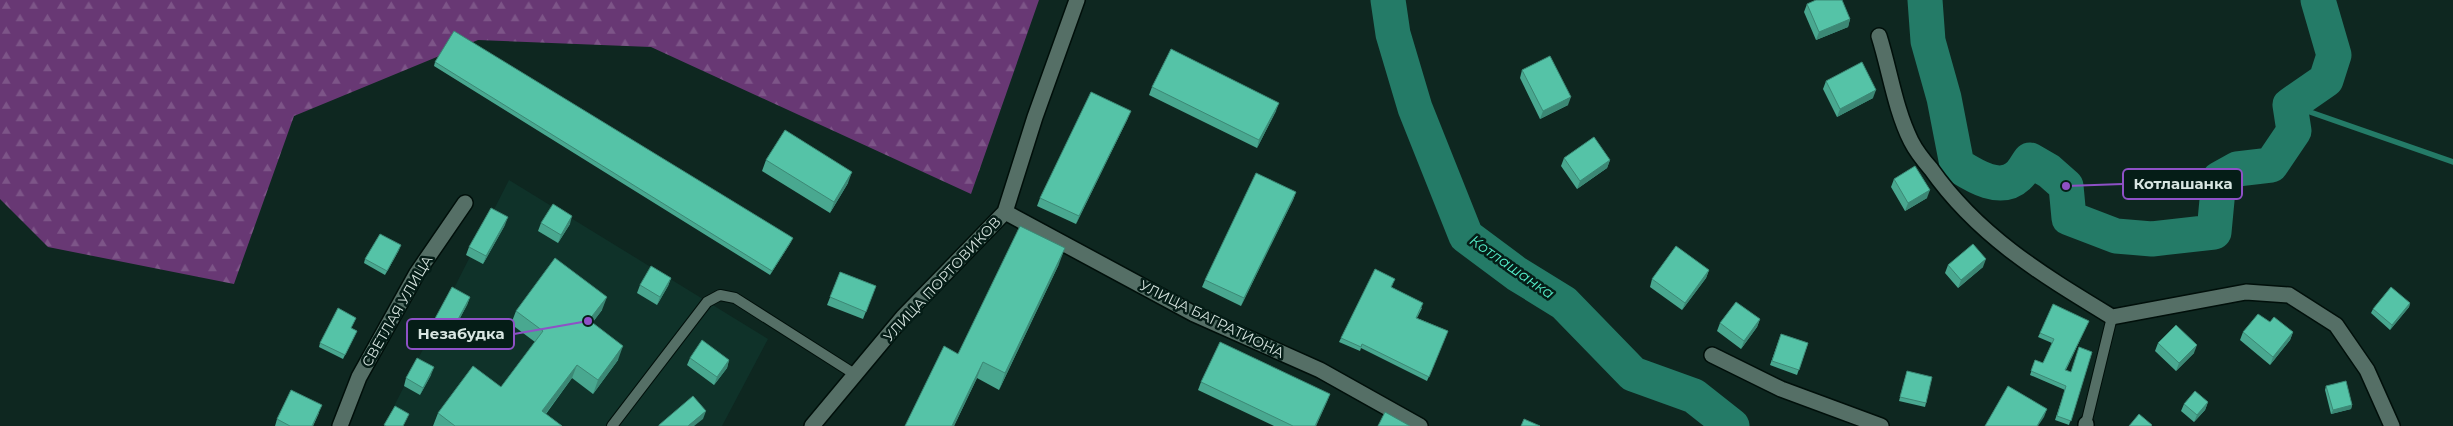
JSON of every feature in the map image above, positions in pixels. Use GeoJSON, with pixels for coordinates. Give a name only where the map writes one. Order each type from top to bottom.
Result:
{"type":"FeatureCollection","features":[{"type":"Feature","properties":{"kind":"street","name":"УЛИЦА ПОРТОВИКОВ"},"geometry":{"type":"LineString","coordinates":[[812,426],[903,317],[1005,212],[1035,116],[1077,0]]}},
{"type":"Feature","properties":{"kind":"street"},"geometry":{"type":"LineString","coordinates":[[1879,36],[1899,108],[1912,143],[1949,195],[1990,235],[2037,272],[2112,317],[2246,292],[2289,295],[2336,325],[2367,370],[2392,426]]}},
{"type":"Feature","properties":{"kind":"street","name":"СВЕТЛАЯ УЛИЦА"},"geometry":{"type":"LineString","coordinates":[[340,426],[359,377],[417,272],[465,203]]}},
{"type":"Feature","properties":{"kind":"street","name":"УЛИЦА БАГРАТИОНА"},"geometry":{"type":"LineString","coordinates":[[1005,212],[1194,314],[1320,370],[1420,426]]}},
{"type":"Feature","properties":{"kind":"street"},"geometry":{"type":"LineString","coordinates":[[1712,355],[1781,389],[1881,426]]}},
{"type":"Feature","properties":{"kind":"lane"},"geometry":{"type":"LineString","coordinates":[[612,426],[707,302],[720,294],[735,298],[856,375]]}},
{"type":"Feature","properties":{"kind":"lane"},"geometry":{"type":"LineString","coordinates":[[2086,425],[2112,317]]}},
{"type":"Feature","properties":{"kind":"shaded area"},"geometry":{"type":"Polygon","coordinates":[[[509,180],[768,339],[722,426],[384,426],[509,180]]]}},
{"type":"Feature","properties":{"kind":"green space"},"geometry":{"type":"Polygon","coordinates":[[[0,0],[1039,0],[971,194],[651,47],[478,40],[294,116],[234,284],[48,247],[0,199],[0,0]]]}},
{"type":"Feature","properties":{"kind":"building"},"geometry":{"type":"Polygon","coordinates":[[[1816,0],[1842,0],[1850,19],[1819,32],[1807,4],[1816,0]]]}},
{"type":"Feature","properties":{"kind":"building"},"geometry":{"type":"Polygon","coordinates":[[[454,31],[793,238],[772,271],[435,62],[454,31]]]}},
{"type":"Feature","properties":{"kind":"building"},"geometry":{"type":"Polygon","coordinates":[[[1171,49],[1279,103],[1259,140],[1152,87],[1171,49]]]}},
{"type":"Feature","properties":{"kind":"building"},"geometry":{"type":"Polygon","coordinates":[[[1550,56],[1571,97],[1543,111],[1522,70],[1550,56]]]}},
{"type":"Feature","properties":{"kind":"building"},"geometry":{"type":"Polygon","coordinates":[[[1862,62],[1876,90],[1840,109],[1826,81],[1862,62]]]}},
{"type":"Feature","properties":{"kind":"building"},"geometry":{"type":"Polygon","coordinates":[[[1091,92],[1131,111],[1079,216],[1040,198],[1091,92]]]}},
{"type":"Feature","properties":{"kind":"building"},"geometry":{"type":"Polygon","coordinates":[[[785,130],[852,172],[834,202],[766,160],[785,130]]]}},
{"type":"Feature","properties":{"kind":"building"},"geometry":{"type":"Polygon","coordinates":[[[1594,137],[1610,160],[1580,181],[1564,158],[1594,137]]]}},
{"type":"Feature","properties":{"kind":"building"},"geometry":{"type":"Polygon","coordinates":[[[1915,166],[1930,190],[1908,203],[1894,179],[1915,166]]]}},
{"type":"Feature","properties":{"kind":"building"},"geometry":{"type":"Polygon","coordinates":[[[1256,173],[1296,192],[1244,298],[1205,280],[1256,173]]]}},
{"type":"Feature","properties":{"kind":"building"},"geometry":{"type":"Polygon","coordinates":[[[553,204],[572,216],[561,235],[541,223],[553,204]]]}},
{"type":"Feature","properties":{"kind":"building"},"geometry":{"type":"Polygon","coordinates":[[[491,208],[508,217],[486,256],[469,247],[491,208]]]}},
{"type":"Feature","properties":{"kind":"building"},"geometry":{"type":"Polygon","coordinates":[[[1020,226],[1065,248],[1005,373],[983,362],[952,426],[905,426],[944,346],[958,354],[1020,226]]]}},
{"type":"Feature","properties":{"kind":"building"},"geometry":{"type":"Polygon","coordinates":[[[380,234],[401,245],[387,271],[365,259],[380,234]]]}},
{"type":"Feature","properties":{"kind":"building"},"geometry":{"type":"Polygon","coordinates":[[[1973,244],[1986,259],[1961,280],[1948,265],[1973,244]]]}},
{"type":"Feature","properties":{"kind":"building"},"geometry":{"type":"Polygon","coordinates":[[[1676,246],[1709,270],[1685,303],[1652,279],[1676,246]]]}},
{"type":"Feature","properties":{"kind":"building"},"geometry":{"type":"Polygon","coordinates":[[[555,258],[607,297],[589,320],[623,346],[598,380],[577,365],[542,411],[562,426],[455,426],[438,413],[473,366],[501,387],[543,331],[516,311],[555,258]]]}},
{"type":"Feature","properties":{"kind":"building"},"geometry":{"type":"Polygon","coordinates":[[[651,266],[671,278],[660,297],[640,285],[651,266]]]}},
{"type":"Feature","properties":{"kind":"building"},"geometry":{"type":"Polygon","coordinates":[[[1375,269],[1395,279],[1391,287],[1423,303],[1416,318],[1448,331],[1429,377],[1362,344],[1361,347],[1341,338],[1375,269]]]}},
{"type":"Feature","properties":{"kind":"building"},"geometry":{"type":"Polygon","coordinates":[[[840,272],[876,286],[866,312],[830,297],[840,272]]]}},
{"type":"Feature","properties":{"kind":"building"},"geometry":{"type":"Polygon","coordinates":[[[452,287],[470,297],[449,336],[431,326],[452,287]]]}},
{"type":"Feature","properties":{"kind":"building"},"geometry":{"type":"Polygon","coordinates":[[[2391,287],[2410,303],[2392,325],[2373,309],[2391,287]]]}},
{"type":"Feature","properties":{"kind":"building"},"geometry":{"type":"Polygon","coordinates":[[[1736,302],[1760,319],[1744,341],[1720,323],[1736,302]]]}},
{"type":"Feature","properties":{"kind":"building"},"geometry":{"type":"Polygon","coordinates":[[[2053,304],[2089,321],[2065,370],[2071,372],[2079,347],[2092,352],[2071,421],[2057,416],[2066,386],[2031,371],[2035,360],[2043,363],[2054,339],[2040,333],[2053,304]]]}},
{"type":"Feature","properties":{"kind":"building"},"geometry":{"type":"Polygon","coordinates":[[[338,308],[356,318],[351,328],[357,331],[345,355],[320,343],[338,308]]]}},
{"type":"Feature","properties":{"kind":"building"},"geometry":{"type":"Polygon","coordinates":[[[2258,314],[2270,322],[2274,317],[2293,332],[2273,357],[2243,332],[2258,314]]]}},
{"type":"Feature","properties":{"kind":"building"},"geometry":{"type":"Polygon","coordinates":[[[2176,325],[2197,345],[2179,363],[2158,343],[2176,325]]]}},
{"type":"Feature","properties":{"kind":"building"},"geometry":{"type":"Polygon","coordinates":[[[1781,334],[1808,343],[1799,370],[1772,361],[1781,334]]]}},
{"type":"Feature","properties":{"kind":"building"},"geometry":{"type":"Polygon","coordinates":[[[702,340],[729,360],[717,377],[690,358],[702,340]]]}},
{"type":"Feature","properties":{"kind":"building"},"geometry":{"type":"Polygon","coordinates":[[[1220,342],[1330,394],[1315,426],[1293,426],[1201,382],[1220,342]]]}},
{"type":"Feature","properties":{"kind":"building"},"geometry":{"type":"Polygon","coordinates":[[[417,358],[434,367],[423,388],[406,378],[417,358]]]}},
{"type":"Feature","properties":{"kind":"building"},"geometry":{"type":"Polygon","coordinates":[[[1907,371],[1932,377],[1926,403],[1900,397],[1907,371]]]}},
{"type":"Feature","properties":{"kind":"building"},"geometry":{"type":"Polygon","coordinates":[[[2346,381],[2352,405],[2333,410],[2326,386],[2346,381]]]}},
{"type":"Feature","properties":{"kind":"building"},"geometry":{"type":"Polygon","coordinates":[[[2008,386],[2047,409],[2037,426],[1985,426],[2008,386]]]}},
{"type":"Feature","properties":{"kind":"building"},"geometry":{"type":"Polygon","coordinates":[[[291,390],[322,405],[312,426],[290,426],[277,419],[291,390]]]}},
{"type":"Feature","properties":{"kind":"building"},"geometry":{"type":"Polygon","coordinates":[[[2195,391],[2208,402],[2197,415],[2184,404],[2195,391]]]}},
{"type":"Feature","properties":{"kind":"building"},"geometry":{"type":"Polygon","coordinates":[[[693,396],[706,411],[688,426],[659,426],[659,425],[693,396]]]}},
{"type":"Feature","properties":{"kind":"building"},"geometry":{"type":"Polygon","coordinates":[[[395,406],[409,414],[403,426],[384,425],[395,406]]]}},
{"type":"Feature","properties":{"kind":"building"},"geometry":{"type":"Polygon","coordinates":[[[1385,412],[1410,426],[1378,426],[1385,412]]]}},
{"type":"Feature","properties":{"kind":"building"},"geometry":{"type":"Polygon","coordinates":[[[2139,414],[2152,425],[2129,426],[2139,414]]]}},
{"type":"Feature","properties":{"kind":"building"},"geometry":{"type":"Polygon","coordinates":[[[1524,419],[1540,426],[1521,426],[1524,419]]]}},
{"type":"Feature","properties":{"kind":"waterway","name":"Котлашанка"},"geometry":{"type":"LineString","coordinates":[[1388,0],[1393,34],[1415,108],[1466,236],[1517,274],[1564,303],[1633,374],[1694,396],[1732,426]]}},
{"type":"Feature","properties":{"kind":"waterway","name":"Котлашанка"},"geometry":{"type":"LineString","coordinates":[[1925,0],[1928,41],[1944,98],[1957,165],[1987,181],[2003,183],[2011,181],[2018,176],[2030,160],[2049,171],[2066,186],[2069,218],[2116,236],[2152,239],[2214,232],[2219,179],[2237,169],[2271,165],[2294,131],[2290,105],[2326,80],[2334,55],[2318,0]]}},
{"type":"Feature","properties":{"kind":"waterway"},"geometry":{"type":"LineString","coordinates":[[2290,105],[2453,162]]}},
{"type":"Feature","properties":{"kind":"place","name":"Котлашанка"},"geometry":{"type":"Point","coordinates":[2066,186]}},
{"type":"Feature","properties":{"kind":"place","name":"Незабудка"},"geometry":{"type":"Point","coordinates":[588,321]}}]}
